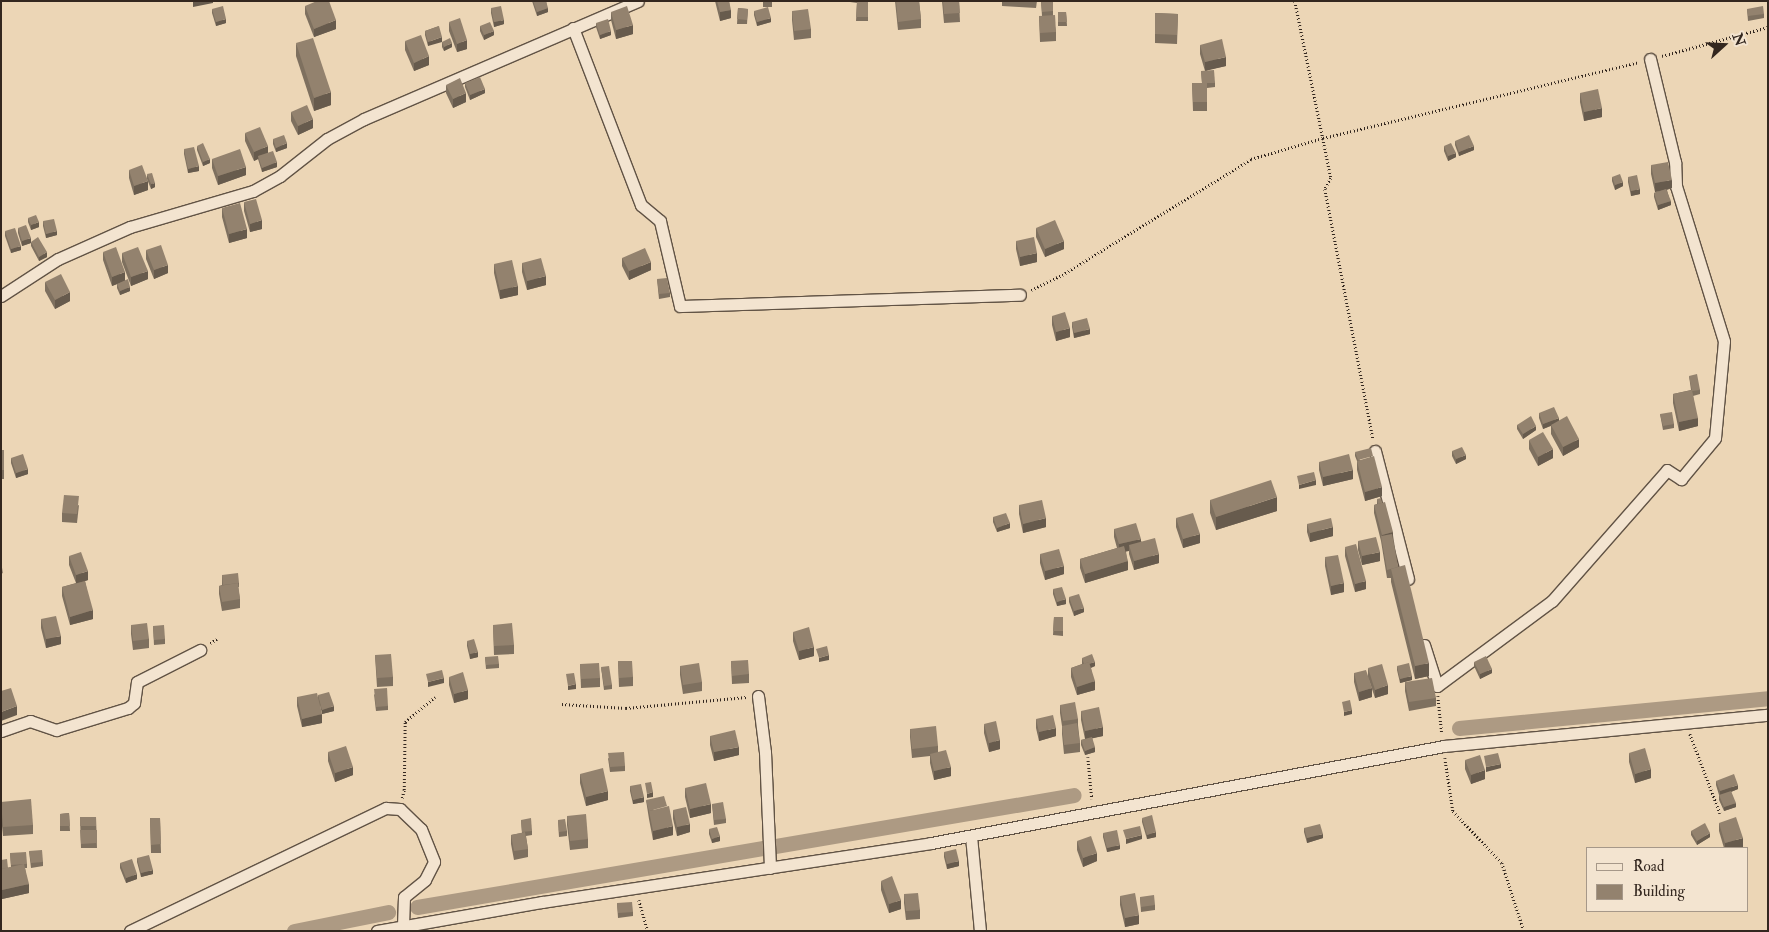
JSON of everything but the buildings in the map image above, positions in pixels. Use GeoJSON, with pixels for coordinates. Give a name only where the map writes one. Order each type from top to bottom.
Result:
{"type":"FeatureCollection","features":[{"type":"Feature","properties":{"kind":"street"},"geometry":{"type":"LineString","coordinates":[[1,296],[58,259],[130,227],[253,191],[280,176],[327,139],[364,119],[638,1]]}},
{"type":"Feature","properties":{"kind":"street"},"geometry":{"type":"LineString","coordinates":[[573,28],[641,205],[660,221],[680,306],[1020,295]]}},
{"type":"Feature","properties":{"kind":"street"},"geometry":{"type":"LineString","coordinates":[[1422,634],[1437,686],[1552,601],[1667,470],[1681,480],[1714,438],[1724,340],[1676,186],[1675,162],[1650,59]]}},
{"type":"Feature","properties":{"kind":"street"},"geometry":{"type":"LineString","coordinates":[[1374,451],[1409,586]]}},
{"type":"Feature","properties":{"kind":"street"},"geometry":{"type":"LineString","coordinates":[[1,731],[30,721],[56,730],[128,708],[134,703],[137,682],[200,650]]}},
{"type":"Feature","properties":{"kind":"street"},"geometry":{"type":"LineString","coordinates":[[758,696],[765,752],[770,868]]}},
{"type":"Feature","properties":{"kind":"street"},"geometry":{"type":"LineString","coordinates":[[377,931],[636,888],[971,836],[1093,811],[1444,746],[1685,721],[1768,715]]}},
{"type":"Feature","properties":{"kind":"street"},"geometry":{"type":"LineString","coordinates":[[130,931],[386,808],[400,809],[421,829],[434,862],[426,880],[404,897],[403,926]]}},
{"type":"Feature","properties":{"kind":"street"},"geometry":{"type":"LineString","coordinates":[[971,836],[980,931]]}},
{"type":"Feature","properties":{"kind":"path"},"geometry":{"type":"LineString","coordinates":[[1295,1],[1331,178],[1325,189],[1374,451]]}},
{"type":"Feature","properties":{"kind":"path"},"geometry":{"type":"LineString","coordinates":[[1020,295],[1062,275],[1251,159],[1323,138],[1650,59],[1768,27]]}},
{"type":"Feature","properties":{"kind":"path"},"geometry":{"type":"LineString","coordinates":[[1437,686],[1453,811],[1502,863],[1524,931]]}},
{"type":"Feature","properties":{"kind":"path"},"geometry":{"type":"LineString","coordinates":[[562,704],[626,708],[758,696]]}},
{"type":"Feature","properties":{"kind":"path"},"geometry":{"type":"LineString","coordinates":[[400,809],[404,790],[405,722],[435,697]]}},
{"type":"Feature","properties":{"kind":"path"},"geometry":{"type":"LineString","coordinates":[[1685,721],[1720,813]]}},
{"type":"Feature","properties":{"kind":"path"},"geometry":{"type":"LineString","coordinates":[[1088,757],[1093,811]]}},
{"type":"Feature","properties":{"kind":"path"},"geometry":{"type":"LineString","coordinates":[[636,888],[648,931]]}},
{"type":"Feature","properties":{"kind":"waterway"},"geometry":{"type":"LineString","coordinates":[[1459,728],[1768,698]]}},
{"type":"Feature","properties":{"kind":"waterway"},"geometry":{"type":"LineString","coordinates":[[417,907],[1074,795]]}},
{"type":"Feature","properties":{"kind":"waterway"},"geometry":{"type":"LineString","coordinates":[[294,931],[388,912]]}}]}
